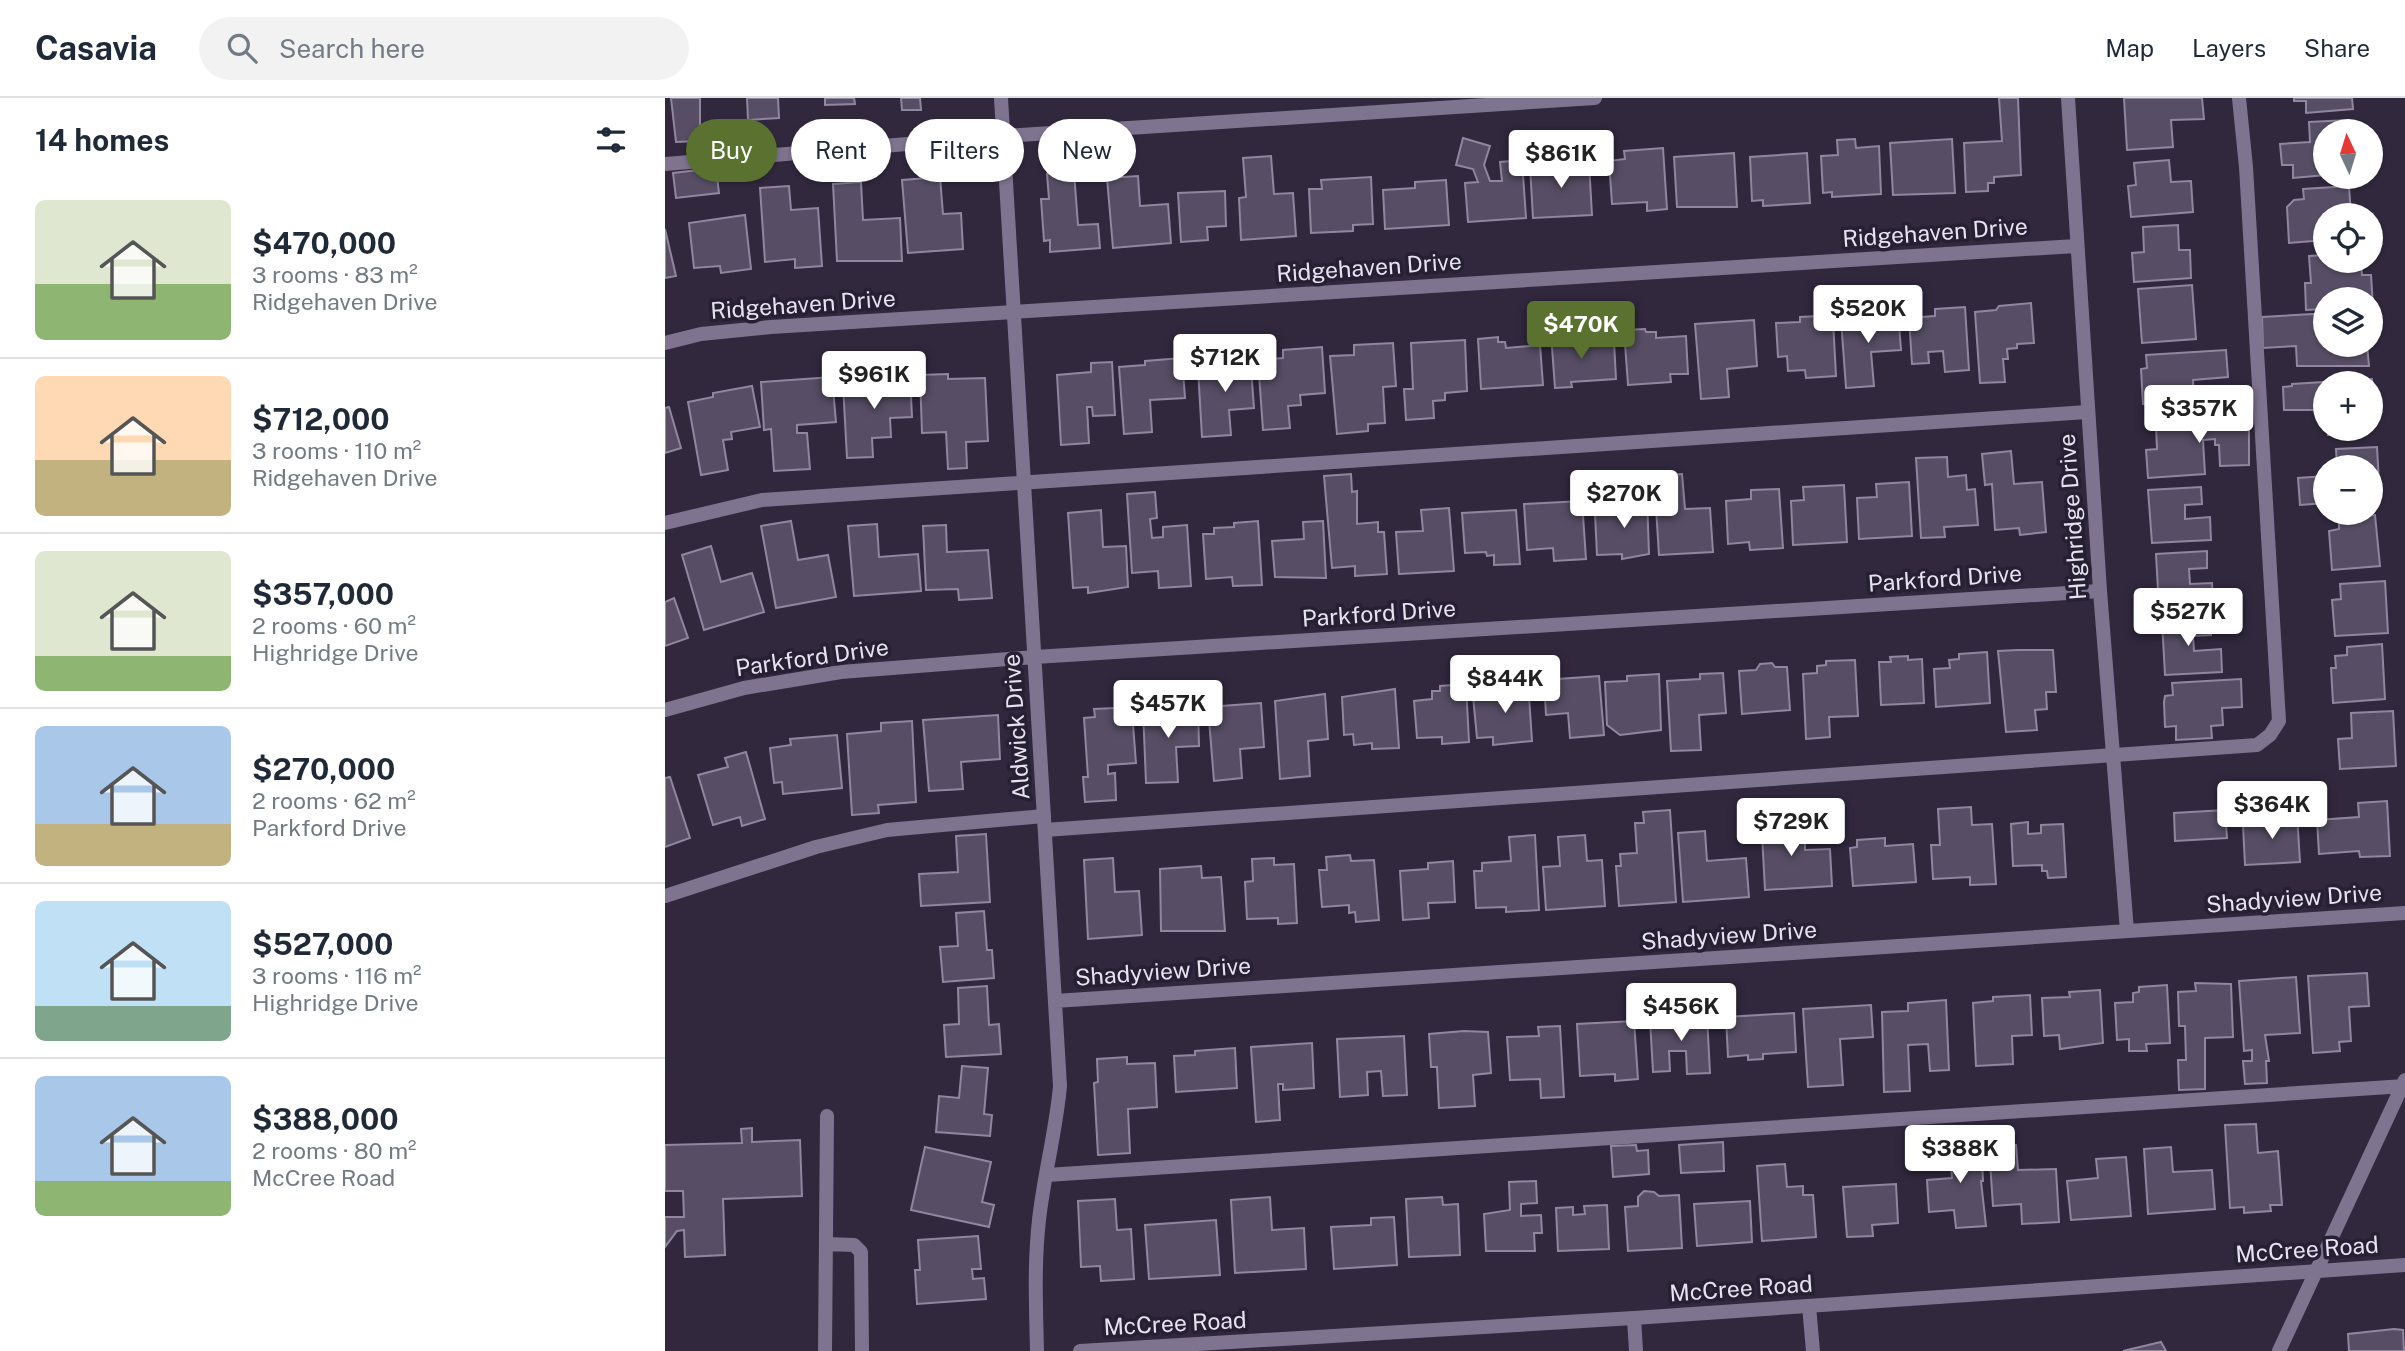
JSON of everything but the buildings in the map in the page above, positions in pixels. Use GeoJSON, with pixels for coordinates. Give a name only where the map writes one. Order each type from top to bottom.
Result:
{"type":"FeatureCollection","features":[{"type":"Feature","properties":{"kind":"street","name":"Aldwick Drive"},"geometry":{"type":"LineString","coordinates":[[1002,98],[1003,119]]}},
{"type":"Feature","properties":{"kind":"street"},"geometry":{"type":"LineString","coordinates":[[1024,135],[1595,98]]}},
{"type":"Feature","properties":{"kind":"street","name":"Highridge Drive"},"geometry":{"type":"LineString","coordinates":[[2068,98],[2087,412],[2127,932]]}},
{"type":"Feature","properties":{"kind":"street"},"geometry":{"type":"LineString","coordinates":[[665,896],[816,846],[887,830],[1045,823],[2113,757],[2257,745],[2270,735],[2279,722],[2247,181],[2239,98]]}},
{"type":"Feature","properties":{"kind":"street"},"geometry":{"type":"LineString","coordinates":[[665,164],[905,144]]}},
{"type":"Feature","properties":{"kind":"street","name":"Aldwick Drive"},"geometry":{"type":"LineString","coordinates":[[1006,182],[1060,1086],[1055,1135],[1039,1220],[1035,1278],[1037,1351]]}},
{"type":"Feature","properties":{"kind":"street","name":"Ridgehaven Drive"},"geometry":{"type":"LineString","coordinates":[[665,343],[701,334],[771,327],[2076,246]]}},
{"type":"Feature","properties":{"kind":"street"},"geometry":{"type":"LineString","coordinates":[[665,523],[762,500],[2087,412]]}},
{"type":"Feature","properties":{"kind":"street","name":"Parkford Drive"},"geometry":{"type":"LineString","coordinates":[[665,710],[744,688],[841,672],[1035,657],[2100,591]]}},
{"type":"Feature","properties":{"kind":"street","name":"Shadyview Drive"},"geometry":{"type":"LineString","coordinates":[[1055,1001],[2405,913]]}},
{"type":"Feature","properties":{"kind":"street"},"geometry":{"type":"LineString","coordinates":[[1047,1175],[2404,1084],[2279,1351]]}},
{"type":"Feature","properties":{"kind":"street"},"geometry":{"type":"LineString","coordinates":[[825,1351],[827,1116]]}},
{"type":"Feature","properties":{"kind":"street"},"geometry":{"type":"LineString","coordinates":[[826,1244],[854,1245],[861,1252],[862,1351]]}},
{"type":"Feature","properties":{"kind":"street","name":"McCree Road"},"geometry":{"type":"LineString","coordinates":[[1080,1351],[1634,1318],[2405,1265]]}},
{"type":"Feature","properties":{"kind":"street"},"geometry":{"type":"LineString","coordinates":[[1809,1306],[1813,1351]]}},
{"type":"Feature","properties":{"kind":"street"},"geometry":{"type":"LineString","coordinates":[[1634,1318],[1636,1351]]}}]}
